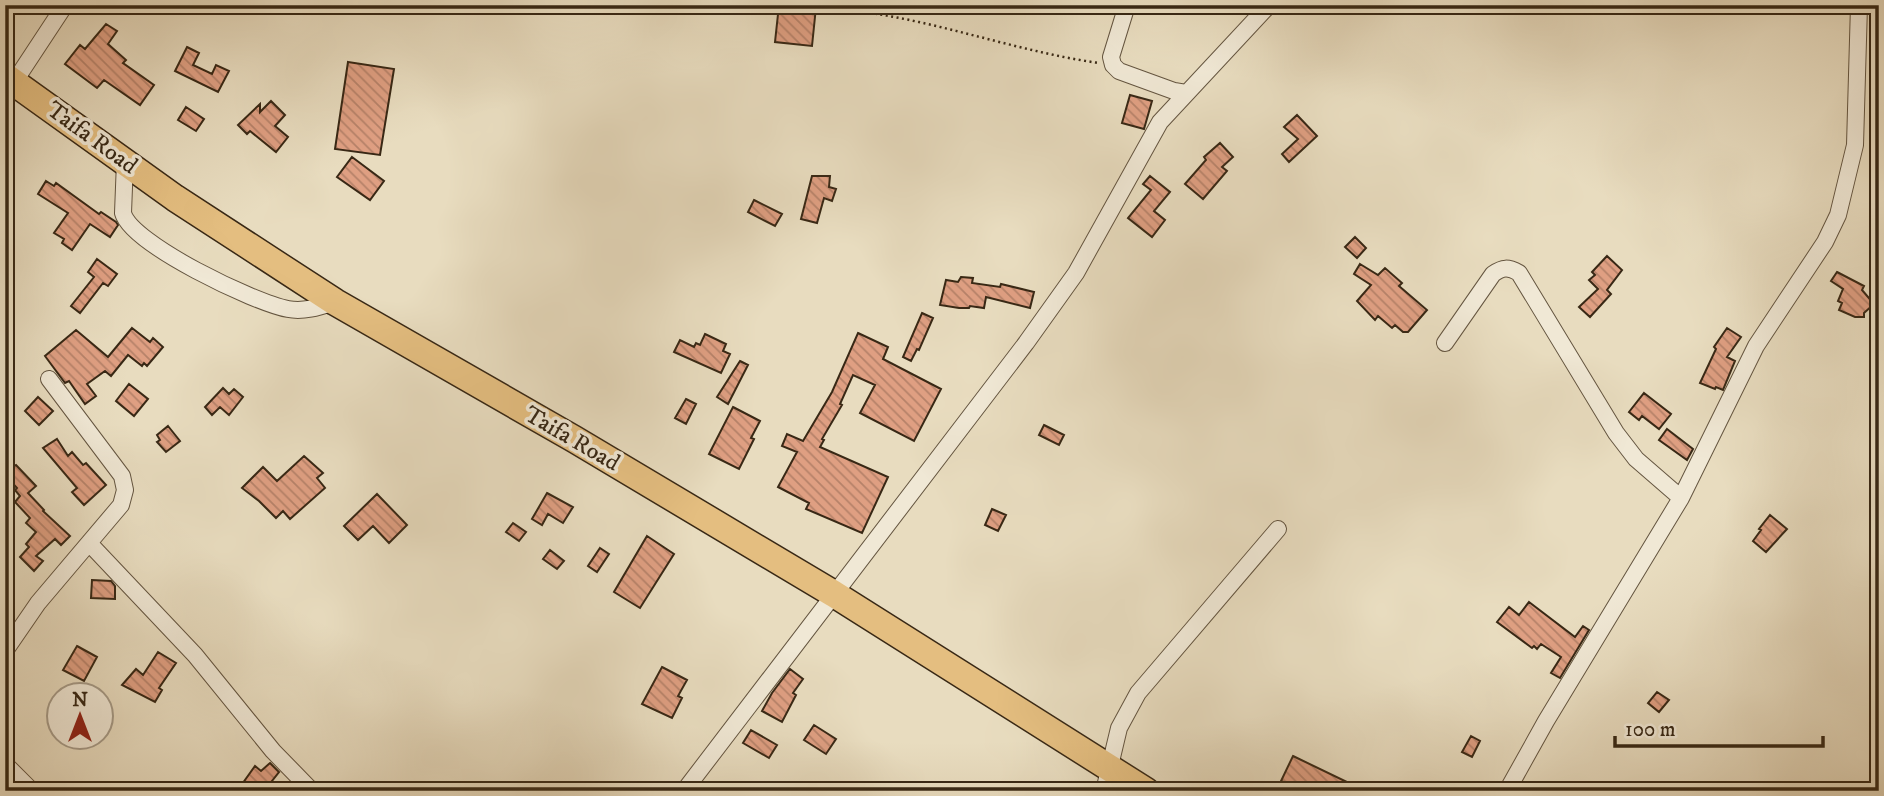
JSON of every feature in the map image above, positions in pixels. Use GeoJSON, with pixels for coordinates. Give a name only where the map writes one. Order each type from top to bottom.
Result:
{"type":"FeatureCollection","features":[{"type":"Feature","properties":{"kind":"highway","name":"Taifa Road"},"geometry":{"type":"LineString","coordinates":[[9,85],[125,161],[236,239],[335,302],[574,439],[834,594],[1106,780],[1146,791]]}},
{"type":"Feature","properties":{"kind":"street"},"geometry":{"type":"LineString","coordinates":[[9,85],[65,5]]}},
{"type":"Feature","properties":{"kind":"street"},"geometry":{"type":"LineString","coordinates":[[1127,5],[1111,57],[1113,65],[1119,71],[1186,93]]}},
{"type":"Feature","properties":{"kind":"street"},"geometry":{"type":"LineString","coordinates":[[684,791],[1026,343],[1076,273],[1160,122],[1269,5]]}},
{"type":"Feature","properties":{"kind":"street"},"geometry":{"type":"LineString","coordinates":[[1507,791],[1681,498],[1756,346],[1825,242],[1839,215],[1855,145],[1859,5]]}},
{"type":"Feature","properties":{"kind":"street"},"geometry":{"type":"LineString","coordinates":[[125,161],[123,213],[125,221],[136,233],[186,265],[239,292],[275,306],[290,310],[309,310],[335,302]]}},
{"type":"Feature","properties":{"kind":"street"},"geometry":{"type":"LineString","coordinates":[[1445,343],[1493,274],[1502,268],[1510,268],[1519,273],[1616,433],[1636,459],[1681,498]]}},
{"type":"Feature","properties":{"kind":"street"},"geometry":{"type":"LineString","coordinates":[[5,651],[38,603],[121,505],[125,490],[122,476],[49,379]]}},
{"type":"Feature","properties":{"kind":"street"},"geometry":{"type":"LineString","coordinates":[[1106,780],[1119,728],[1138,693],[1278,529]]}},
{"type":"Feature","properties":{"kind":"street"},"geometry":{"type":"LineString","coordinates":[[89,543],[195,656],[273,751],[312,791]]}},
{"type":"Feature","properties":{"kind":"street"},"geometry":{"type":"LineString","coordinates":[[5,764],[32,791]]}},
{"type":"Feature","properties":{"kind":"path"},"geometry":{"type":"LineString","coordinates":[[864,12],[931,24],[1045,55],[1113,65]]}},
{"type":"Feature","properties":{"kind":"building"},"geometry":{"type":"Polygon","coordinates":[[[779,5],[816,7],[812,46],[775,42],[779,5]]]}},
{"type":"Feature","properties":{"kind":"building"},"geometry":{"type":"Polygon","coordinates":[[[106,24],[117,31],[108,44],[126,60],[123,63],[154,85],[140,105],[104,80],[97,88],[65,64],[80,45],[85,49],[106,24]]]}},
{"type":"Feature","properties":{"kind":"building"},"geometry":{"type":"Polygon","coordinates":[[[187,47],[199,53],[193,65],[212,74],[216,65],[229,71],[218,92],[175,71],[187,47]]]}},
{"type":"Feature","properties":{"kind":"building"},"geometry":{"type":"Polygon","coordinates":[[[348,62],[394,69],[380,155],[335,149],[348,62]]]}},
{"type":"Feature","properties":{"kind":"building"},"geometry":{"type":"Polygon","coordinates":[[[1130,95],[1152,101],[1144,129],[1122,123],[1130,95]]]}},
{"type":"Feature","properties":{"kind":"building"},"geometry":{"type":"Polygon","coordinates":[[[271,101],[285,115],[275,126],[288,137],[276,152],[250,131],[247,134],[238,125],[260,104],[260,112],[271,101]]]}},
{"type":"Feature","properties":{"kind":"building"},"geometry":{"type":"Polygon","coordinates":[[[186,107],[204,119],[196,131],[178,120],[186,107]]]}},
{"type":"Feature","properties":{"kind":"building"},"geometry":{"type":"Polygon","coordinates":[[[1297,115],[1317,136],[1289,162],[1282,154],[1298,139],[1284,127],[1297,115]]]}},
{"type":"Feature","properties":{"kind":"building"},"geometry":{"type":"Polygon","coordinates":[[[1220,143],[1233,157],[1222,167],[1227,171],[1203,199],[1185,184],[1206,160],[1204,157],[1220,143]]]}},
{"type":"Feature","properties":{"kind":"building"},"geometry":{"type":"Polygon","coordinates":[[[352,157],[384,181],[370,200],[337,177],[352,157]]]}},
{"type":"Feature","properties":{"kind":"building"},"geometry":{"type":"Polygon","coordinates":[[[812,176],[830,176],[829,187],[836,189],[832,201],[824,198],[817,223],[801,219],[812,176]]]}},
{"type":"Feature","properties":{"kind":"building"},"geometry":{"type":"Polygon","coordinates":[[[1150,176],[1170,192],[1154,211],[1165,220],[1152,237],[1128,218],[1151,190],[1143,184],[1150,176]]]}},
{"type":"Feature","properties":{"kind":"building"},"geometry":{"type":"Polygon","coordinates":[[[46,181],[54,186],[56,183],[99,214],[101,212],[116,222],[118,225],[110,237],[90,224],[72,250],[62,243],[64,239],[54,233],[68,213],[38,194],[46,181]]]}},
{"type":"Feature","properties":{"kind":"building"},"geometry":{"type":"Polygon","coordinates":[[[754,200],[782,214],[775,226],[748,212],[754,200]]]}},
{"type":"Feature","properties":{"kind":"building"},"geometry":{"type":"Polygon","coordinates":[[[1355,237],[1366,248],[1357,258],[1345,247],[1355,237]]]}},
{"type":"Feature","properties":{"kind":"building"},"geometry":{"type":"Polygon","coordinates":[[[1607,256],[1622,270],[1607,290],[1611,294],[1590,317],[1579,307],[1598,289],[1589,280],[1595,275],[1592,272],[1607,256]]]}},
{"type":"Feature","properties":{"kind":"building"},"geometry":{"type":"Polygon","coordinates":[[[97,259],[117,274],[108,286],[103,283],[80,313],[71,306],[94,277],[88,272],[97,259]]]}},
{"type":"Feature","properties":{"kind":"building"},"geometry":{"type":"Polygon","coordinates":[[[1360,264],[1378,275],[1385,268],[1402,283],[1399,286],[1427,310],[1408,332],[1403,332],[1395,325],[1392,328],[1378,316],[1375,320],[1357,301],[1371,285],[1354,274],[1360,264]]]}},
{"type":"Feature","properties":{"kind":"building"},"geometry":{"type":"Polygon","coordinates":[[[1837,272],[1864,286],[1862,290],[1874,304],[1864,313],[1864,317],[1855,317],[1839,310],[1842,303],[1838,301],[1843,289],[1831,281],[1837,272]]]}},
{"type":"Feature","properties":{"kind":"building"},"geometry":{"type":"Polygon","coordinates":[[[961,277],[973,278],[972,283],[1000,287],[1001,284],[1034,292],[1030,308],[986,297],[984,308],[940,305],[946,280],[958,282],[961,277]]]}},
{"type":"Feature","properties":{"kind":"building"},"geometry":{"type":"Polygon","coordinates":[[[922,313],[933,318],[919,350],[917,349],[911,361],[903,357],[922,313]]]}},
{"type":"Feature","properties":{"kind":"building"},"geometry":{"type":"Polygon","coordinates":[[[132,328],[150,342],[153,338],[163,347],[147,366],[144,363],[142,366],[128,355],[111,376],[105,371],[87,384],[96,396],[85,404],[69,381],[65,383],[45,356],[76,330],[108,357],[132,328]]]}},
{"type":"Feature","properties":{"kind":"building"},"geometry":{"type":"Polygon","coordinates":[[[1727,328],[1741,337],[1727,357],[1735,361],[1723,390],[1716,387],[1715,389],[1700,383],[1716,349],[1714,347],[1727,328]]]}},
{"type":"Feature","properties":{"kind":"building"},"geometry":{"type":"Polygon","coordinates":[[[858,333],[888,347],[883,359],[941,389],[914,441],[860,413],[875,385],[853,375],[840,404],[842,405],[820,447],[888,477],[862,533],[806,509],[809,503],[778,487],[797,452],[782,446],[787,434],[803,441],[832,392],[858,333]]]}},
{"type":"Feature","properties":{"kind":"building"},"geometry":{"type":"Polygon","coordinates":[[[705,334],[726,344],[723,351],[730,354],[721,373],[674,352],[680,340],[694,347],[696,343],[700,345],[705,334]]]}},
{"type":"Feature","properties":{"kind":"building"},"geometry":{"type":"Polygon","coordinates":[[[740,361],[748,365],[728,404],[717,397],[740,361]]]}},
{"type":"Feature","properties":{"kind":"building"},"geometry":{"type":"Polygon","coordinates":[[[129,384],[148,399],[134,416],[116,401],[129,384]]]}},
{"type":"Feature","properties":{"kind":"building"},"geometry":{"type":"Polygon","coordinates":[[[223,388],[229,394],[234,389],[243,397],[229,415],[220,407],[212,415],[205,407],[223,388]]]}},
{"type":"Feature","properties":{"kind":"building"},"geometry":{"type":"Polygon","coordinates":[[[1644,393],[1671,414],[1659,429],[1642,416],[1639,420],[1629,412],[1644,393]]]}},
{"type":"Feature","properties":{"kind":"building"},"geometry":{"type":"Polygon","coordinates":[[[38,397],[53,411],[39,425],[25,411],[38,397]]]}},
{"type":"Feature","properties":{"kind":"building"},"geometry":{"type":"Polygon","coordinates":[[[686,399],[696,404],[686,424],[675,418],[686,399]]]}},
{"type":"Feature","properties":{"kind":"building"},"geometry":{"type":"Polygon","coordinates":[[[733,407],[760,421],[739,469],[709,454],[733,407]]]}},
{"type":"Feature","properties":{"kind":"building"},"geometry":{"type":"Polygon","coordinates":[[[1044,425],[1064,435],[1059,445],[1039,435],[1044,425]]]}},
{"type":"Feature","properties":{"kind":"building"},"geometry":{"type":"Polygon","coordinates":[[[168,426],[180,441],[166,452],[157,442],[160,440],[157,435],[168,426]]]}},
{"type":"Feature","properties":{"kind":"building"},"geometry":{"type":"Polygon","coordinates":[[[1667,429],[1693,449],[1687,460],[1659,440],[1667,429]]]}},
{"type":"Feature","properties":{"kind":"building"},"geometry":{"type":"Polygon","coordinates":[[[57,439],[68,456],[72,452],[106,485],[84,505],[72,492],[77,488],[43,448],[57,439]]]}},
{"type":"Feature","properties":{"kind":"building"},"geometry":{"type":"Polygon","coordinates":[[[304,456],[323,473],[317,478],[325,488],[290,519],[283,511],[276,518],[242,488],[263,467],[277,481],[304,456]]]}},
{"type":"Feature","properties":{"kind":"building"},"geometry":{"type":"Polygon","coordinates":[[[16,465],[36,486],[28,493],[70,536],[61,545],[55,539],[36,556],[43,561],[34,571],[20,557],[29,547],[26,544],[36,532],[26,523],[30,518],[15,502],[20,496],[15,490],[17,488],[5,475],[5,472],[16,465]]]}},
{"type":"Feature","properties":{"kind":"building"},"geometry":{"type":"Polygon","coordinates":[[[547,493],[573,507],[563,523],[548,514],[542,525],[532,519],[547,493]]]}},
{"type":"Feature","properties":{"kind":"building"},"geometry":{"type":"Polygon","coordinates":[[[377,494],[407,525],[389,543],[373,526],[358,540],[344,526],[377,494]]]}},
{"type":"Feature","properties":{"kind":"building"},"geometry":{"type":"Polygon","coordinates":[[[992,509],[1006,515],[998,531],[985,525],[992,509]]]}},
{"type":"Feature","properties":{"kind":"building"},"geometry":{"type":"Polygon","coordinates":[[[1770,515],[1787,529],[1766,552],[1753,541],[1770,515]]]}},
{"type":"Feature","properties":{"kind":"building"},"geometry":{"type":"Polygon","coordinates":[[[513,523],[526,532],[519,541],[506,532],[513,523]]]}},
{"type":"Feature","properties":{"kind":"building"},"geometry":{"type":"Polygon","coordinates":[[[647,536],[674,554],[640,608],[614,592],[647,536]]]}},
{"type":"Feature","properties":{"kind":"building"},"geometry":{"type":"Polygon","coordinates":[[[600,548],[609,554],[597,572],[588,566],[600,548]]]}},
{"type":"Feature","properties":{"kind":"building"},"geometry":{"type":"Polygon","coordinates":[[[550,550],[564,561],[557,569],[543,559],[550,550]]]}},
{"type":"Feature","properties":{"kind":"building"},"geometry":{"type":"Polygon","coordinates":[[[92,580],[111,581],[115,586],[115,599],[91,598],[92,580]]]}},
{"type":"Feature","properties":{"kind":"building"},"geometry":{"type":"Polygon","coordinates":[[[1529,602],[1575,637],[1583,626],[1589,630],[1560,678],[1551,673],[1561,657],[1541,644],[1537,649],[1534,646],[1532,648],[1497,622],[1509,607],[1519,615],[1529,602]]]}},
{"type":"Feature","properties":{"kind":"building"},"geometry":{"type":"Polygon","coordinates":[[[77,646],[97,657],[85,680],[63,670],[77,646]]]}},
{"type":"Feature","properties":{"kind":"building"},"geometry":{"type":"Polygon","coordinates":[[[158,652],[176,663],[159,688],[162,690],[155,702],[122,685],[136,669],[143,675],[158,652]]]}},
{"type":"Feature","properties":{"kind":"building"},"geometry":{"type":"Polygon","coordinates":[[[662,667],[687,680],[678,696],[682,698],[672,718],[642,704],[662,667]]]}},
{"type":"Feature","properties":{"kind":"building"},"geometry":{"type":"Polygon","coordinates":[[[790,669],[803,679],[793,693],[796,695],[782,722],[762,711],[790,669]]]}},
{"type":"Feature","properties":{"kind":"building"},"geometry":{"type":"Polygon","coordinates":[[[1657,692],[1669,700],[1659,712],[1648,703],[1657,692]]]}},
{"type":"Feature","properties":{"kind":"building"},"geometry":{"type":"Polygon","coordinates":[[[814,725],[836,739],[826,754],[804,740],[814,725]]]}},
{"type":"Feature","properties":{"kind":"building"},"geometry":{"type":"Polygon","coordinates":[[[751,730],[777,745],[769,758],[743,743],[751,730]]]}},
{"type":"Feature","properties":{"kind":"building"},"geometry":{"type":"Polygon","coordinates":[[[1471,736],[1480,741],[1472,757],[1462,752],[1471,736]]]}},
{"type":"Feature","properties":{"kind":"building"},"geometry":{"type":"Polygon","coordinates":[[[1293,756],[1347,782],[1343,791],[1301,791],[1281,781],[1293,756]]]}},
{"type":"Feature","properties":{"kind":"building"},"geometry":{"type":"Polygon","coordinates":[[[270,763],[279,772],[264,791],[245,791],[240,787],[255,766],[261,771],[270,763]]]}}]}
